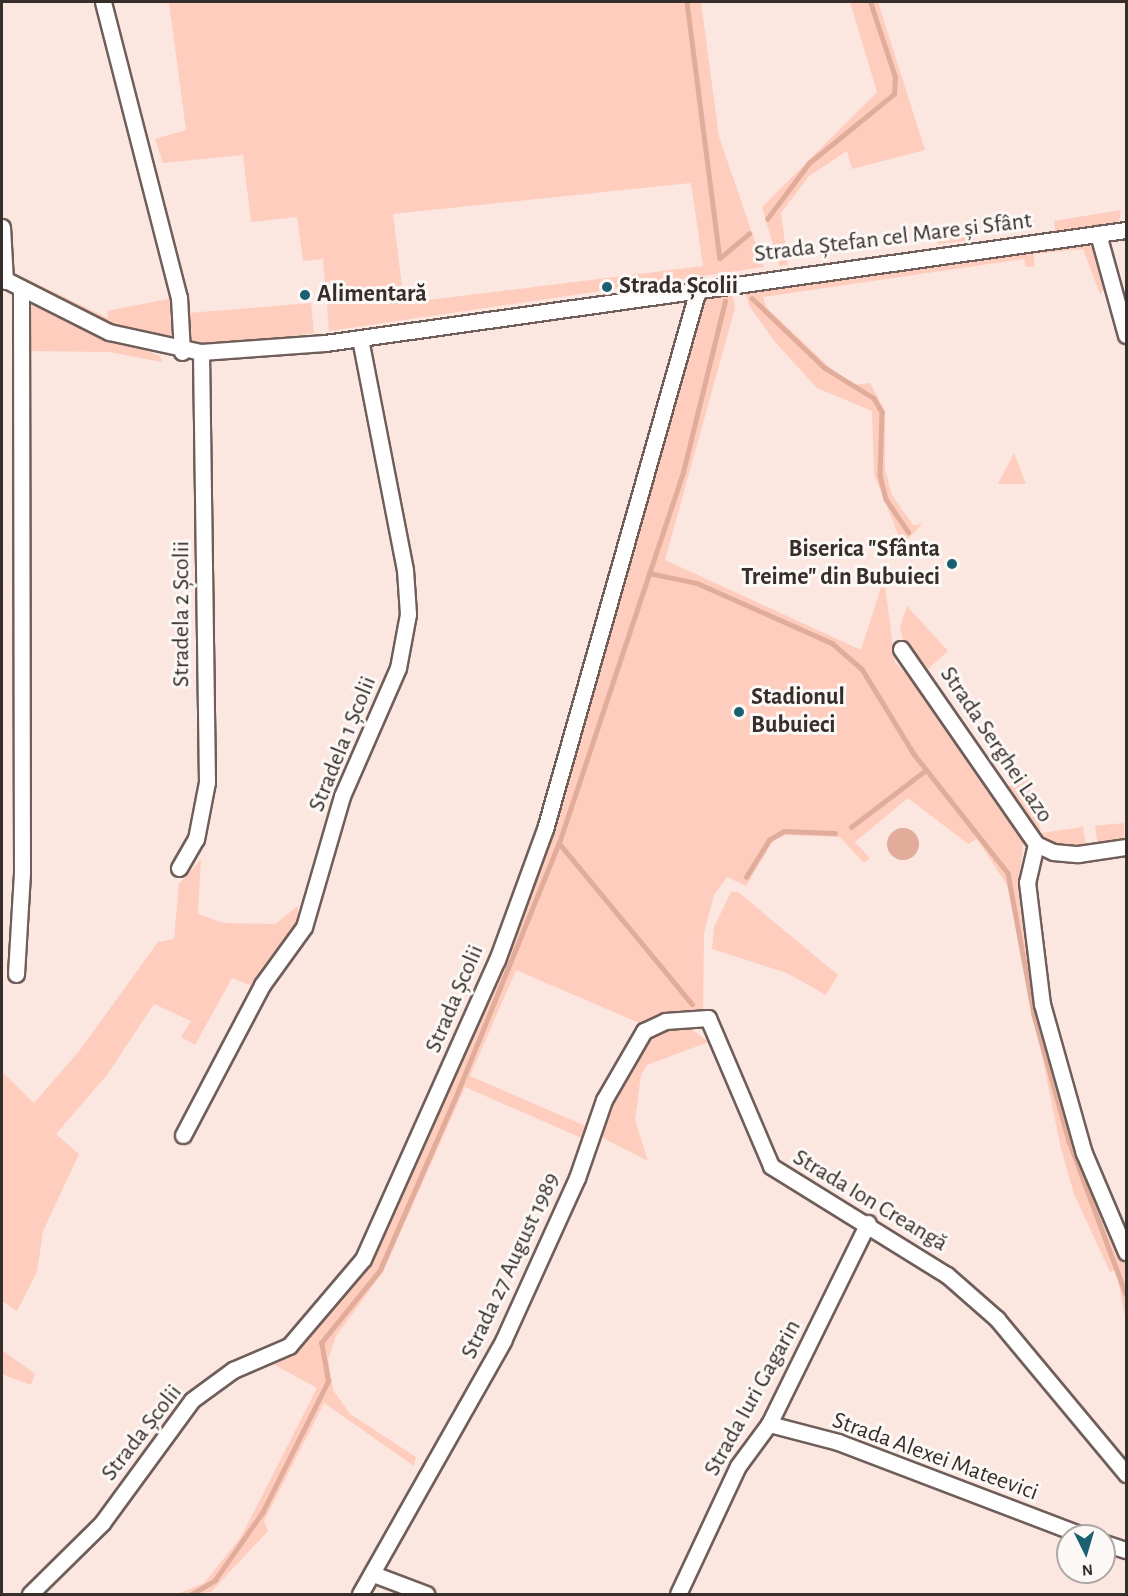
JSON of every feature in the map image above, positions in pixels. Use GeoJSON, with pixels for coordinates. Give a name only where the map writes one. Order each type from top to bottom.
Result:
{"type":"FeatureCollection","features":[{"type":"Feature","properties":{"kind":"street"},"geometry":{"type":"LineString","coordinates":[[103,2],[179,297],[182,352]]}},
{"type":"Feature","properties":{"kind":"street"},"geometry":{"type":"LineString","coordinates":[[2,227],[3,280]]}},
{"type":"Feature","properties":{"kind":"street","name":"Strada Ștefan cel Mare și Sfânt"},"geometry":{"type":"LineString","coordinates":[[3,280],[109,332],[182,352],[201,352],[360,338],[699,286],[1126,230]]}},
{"type":"Feature","properties":{"kind":"street"},"geometry":{"type":"LineString","coordinates":[[1098,234],[1126,335]]}},
{"type":"Feature","properties":{"kind":"street","name":"Strada Școlii"},"geometry":{"type":"LineString","coordinates":[[30,1594],[102,1523],[192,1400],[233,1370],[290,1346],[363,1259],[497,960],[545,829],[699,286]]}},
{"type":"Feature","properties":{"kind":"street"},"geometry":{"type":"LineString","coordinates":[[16,974],[22,873],[21,290]]}},
{"type":"Feature","properties":{"kind":"street","name":"Stradela 1 Școlii"},"geometry":{"type":"LineString","coordinates":[[183,1135],[262,985],[304,927],[342,796],[398,668],[408,614],[405,570],[360,338]]}},
{"type":"Feature","properties":{"kind":"street","name":"Stradela 2 Școlii"},"geometry":{"type":"LineString","coordinates":[[179,868],[196,839],[207,782],[201,352]]}},
{"type":"Feature","properties":{"kind":"street","name":"Strada Serghei Lazo"},"geometry":{"type":"LineString","coordinates":[[901,649],[1036,843],[1027,882],[1042,1004],[1084,1153],[1126,1252]]}},
{"type":"Feature","properties":{"kind":"street"},"geometry":{"type":"LineString","coordinates":[[1036,843],[1053,852],[1078,854],[1126,847]]}},
{"type":"Feature","properties":{"kind":"street","name":"Strada Ion Creangă"},"geometry":{"type":"LineString","coordinates":[[708,1017],[759,1150],[771,1167],[917,1252],[997,1319],[1126,1474]]}},
{"type":"Feature","properties":{"kind":"street","name":"Strada 27 August 1989"},"geometry":{"type":"LineString","coordinates":[[360,1594],[503,1341],[577,1178],[604,1100],[644,1030],[664,1021],[708,1017]]}},
{"type":"Feature","properties":{"kind":"street","name":"Strada Iuri Gagarin"},"geometry":{"type":"LineString","coordinates":[[678,1594],[738,1466],[769,1424],[868,1223]]}},
{"type":"Feature","properties":{"kind":"street","name":"Strada Alexei Mateevici"},"geometry":{"type":"LineString","coordinates":[[769,1424],[838,1442],[1056,1525]]}},
{"type":"Feature","properties":{"kind":"street"},"geometry":{"type":"LineString","coordinates":[[373,1574],[426,1594]]}},
{"type":"Feature","properties":{"kind":"shaded area"},"geometry":{"type":"Polygon","coordinates":[[[169,2],[701,2],[719,137],[764,267],[329,331],[323,259],[303,261],[297,217],[251,222],[243,155],[163,163],[155,139],[186,130],[169,2]],[[691,183],[393,214],[404,303],[703,266],[691,183]]]}},
{"type":"Feature","properties":{"kind":"shaded area"},"geometry":{"type":"Polygon","coordinates":[[[850,2],[878,2],[925,150],[852,169],[847,151],[809,176],[781,213],[788,265],[779,266],[762,207],[877,92],[850,2]]]}},
{"type":"Feature","properties":{"kind":"shaded area"},"geometry":{"type":"Polygon","coordinates":[[[1121,210],[1119,222],[1055,232],[1054,221],[1121,210]]]}},
{"type":"Feature","properties":{"kind":"shaded area"},"geometry":{"type":"Polygon","coordinates":[[[970,224],[974,240],[938,244],[935,237],[970,224]]]}},
{"type":"Feature","properties":{"kind":"shaded area"},"geometry":{"type":"Polygon","coordinates":[[[1086,244],[1095,250],[1105,289],[1100,294],[1083,249],[1034,254],[1034,267],[1026,267],[1024,259],[763,297],[766,307],[827,365],[852,385],[870,383],[885,411],[885,470],[892,495],[913,525],[922,524],[891,557],[898,534],[874,474],[872,411],[817,388],[775,342],[750,307],[744,289],[1086,244]]]}},
{"type":"Feature","properties":{"kind":"shaded area"},"geometry":{"type":"Polygon","coordinates":[[[14,273],[108,318],[107,311],[173,298],[174,344],[99,321],[15,280],[14,273]]]}},
{"type":"Feature","properties":{"kind":"shaded area"},"geometry":{"type":"Polygon","coordinates":[[[732,291],[735,308],[665,560],[861,650],[884,578],[895,662],[940,710],[1024,838],[1019,880],[1039,1010],[1126,1267],[1126,1322],[1116,1270],[1110,1272],[1074,1194],[1061,1149],[1007,885],[977,839],[968,844],[908,798],[855,842],[870,858],[864,863],[840,837],[786,835],[773,841],[746,886],[727,877],[714,895],[704,933],[703,1013],[644,1025],[516,970],[470,1076],[590,1128],[586,1140],[465,1087],[383,1272],[336,1336],[328,1359],[333,1390],[350,1414],[416,1457],[414,1466],[324,1403],[264,1521],[268,1531],[211,1592],[178,1594],[204,1583],[241,1537],[317,1388],[264,1359],[302,1344],[357,1280],[380,1243],[451,1084],[550,840],[706,295],[732,291]]]}},
{"type":"Feature","properties":{"kind":"shaded area"},"geometry":{"type":"Polygon","coordinates":[[[26,303],[160,356],[162,362],[109,352],[25,351],[26,303]]]}},
{"type":"Feature","properties":{"kind":"shaded area"},"geometry":{"type":"Polygon","coordinates":[[[311,303],[314,333],[246,343],[190,343],[189,313],[311,303]]]}},
{"type":"Feature","properties":{"kind":"shaded area"},"geometry":{"type":"Polygon","coordinates":[[[1014,453],[1026,484],[998,484],[1014,453]]]}},
{"type":"Feature","properties":{"kind":"shaded area"},"geometry":{"type":"Polygon","coordinates":[[[907,606],[948,651],[926,671],[904,645],[900,627],[907,606]]]}},
{"type":"Feature","properties":{"kind":"shaded area"},"geometry":{"type":"Polygon","coordinates":[[[1029,779],[1041,833],[1083,827],[1086,849],[1046,845],[1036,837],[1007,787],[1029,779]]]}},
{"type":"Feature","properties":{"kind":"shaded area"},"geometry":{"type":"Polygon","coordinates":[[[1124,823],[1124,842],[1098,848],[1095,826],[1124,823]]]}},
{"type":"Feature","properties":{"kind":"shaded area"},"geometry":{"type":"Polygon","coordinates":[[[903,828],[915,832],[919,844],[915,856],[903,860],[891,856],[887,844],[891,832],[903,828]]]}},
{"type":"Feature","properties":{"kind":"shaded area"},"geometry":{"type":"Polygon","coordinates":[[[201,859],[198,914],[224,923],[275,924],[298,906],[298,927],[255,987],[232,978],[195,1045],[181,1037],[191,1021],[154,1004],[107,1075],[56,1134],[79,1154],[43,1231],[37,1272],[17,1311],[2,1301],[2,1072],[34,1103],[80,1050],[158,942],[174,939],[179,884],[201,859]]]}},
{"type":"Feature","properties":{"kind":"shaded area"},"geometry":{"type":"Polygon","coordinates":[[[731,892],[738,892],[838,975],[826,995],[787,973],[712,949],[714,927],[731,892]]]}},
{"type":"Feature","properties":{"kind":"shaded area"},"geometry":{"type":"Polygon","coordinates":[[[686,1025],[709,1042],[647,1065],[641,1075],[635,1120],[648,1161],[601,1137],[606,1113],[646,1035],[657,1028],[686,1025]]]}},
{"type":"Feature","properties":{"kind":"shaded area"},"geometry":{"type":"Polygon","coordinates":[[[2,1350],[35,1374],[31,1385],[2,1374],[2,1350]]]}},
{"type":"Feature","properties":{"kind":"waterway"},"geometry":{"type":"LineString","coordinates":[[687,2],[720,258]]}},
{"type":"Feature","properties":{"kind":"waterway"},"geometry":{"type":"LineString","coordinates":[[767,219],[809,163],[894,94],[895,77],[870,2]]}},
{"type":"Feature","properties":{"kind":"waterway"},"geometry":{"type":"LineString","coordinates":[[720,258],[749,234]]}},
{"type":"Feature","properties":{"kind":"waterway"},"geometry":{"type":"LineString","coordinates":[[752,298],[825,368],[874,398],[882,412],[880,475],[886,499],[908,532]]}},
{"type":"Feature","properties":{"kind":"waterway"},"geometry":{"type":"LineString","coordinates":[[192,1594],[215,1580],[262,1513],[328,1381],[321,1343],[380,1270],[454,1101],[559,843],[683,472],[725,301]]}},
{"type":"Feature","properties":{"kind":"waterway"},"geometry":{"type":"LineString","coordinates":[[649,573],[697,583],[832,643],[862,669],[914,754],[1008,873],[1034,1015],[1069,1141],[1126,1294]]}},
{"type":"Feature","properties":{"kind":"waterway"},"geometry":{"type":"LineString","coordinates":[[851,827],[926,770]]}},
{"type":"Feature","properties":{"kind":"waterway"},"geometry":{"type":"LineString","coordinates":[[746,877],[769,840],[784,831],[835,833]]}},
{"type":"Feature","properties":{"kind":"waterway"},"geometry":{"type":"LineString","coordinates":[[559,843],[692,1004]]}},
{"type":"Feature","properties":{"kind":"place","name":"Strada Școlii"},"geometry":{"type":"Point","coordinates":[607,287]}},
{"type":"Feature","properties":{"kind":"place","name":"Alimentară"},"geometry":{"type":"Point","coordinates":[305,295]}},
{"type":"Feature","properties":{"kind":"place","name":"Biserica \"Sfânta Treime\" din Bubuieci"},"geometry":{"type":"Point","coordinates":[952,564]}},
{"type":"Feature","properties":{"kind":"place","name":"Stadionul Bubuieci"},"geometry":{"type":"Point","coordinates":[739,712]}}]}
